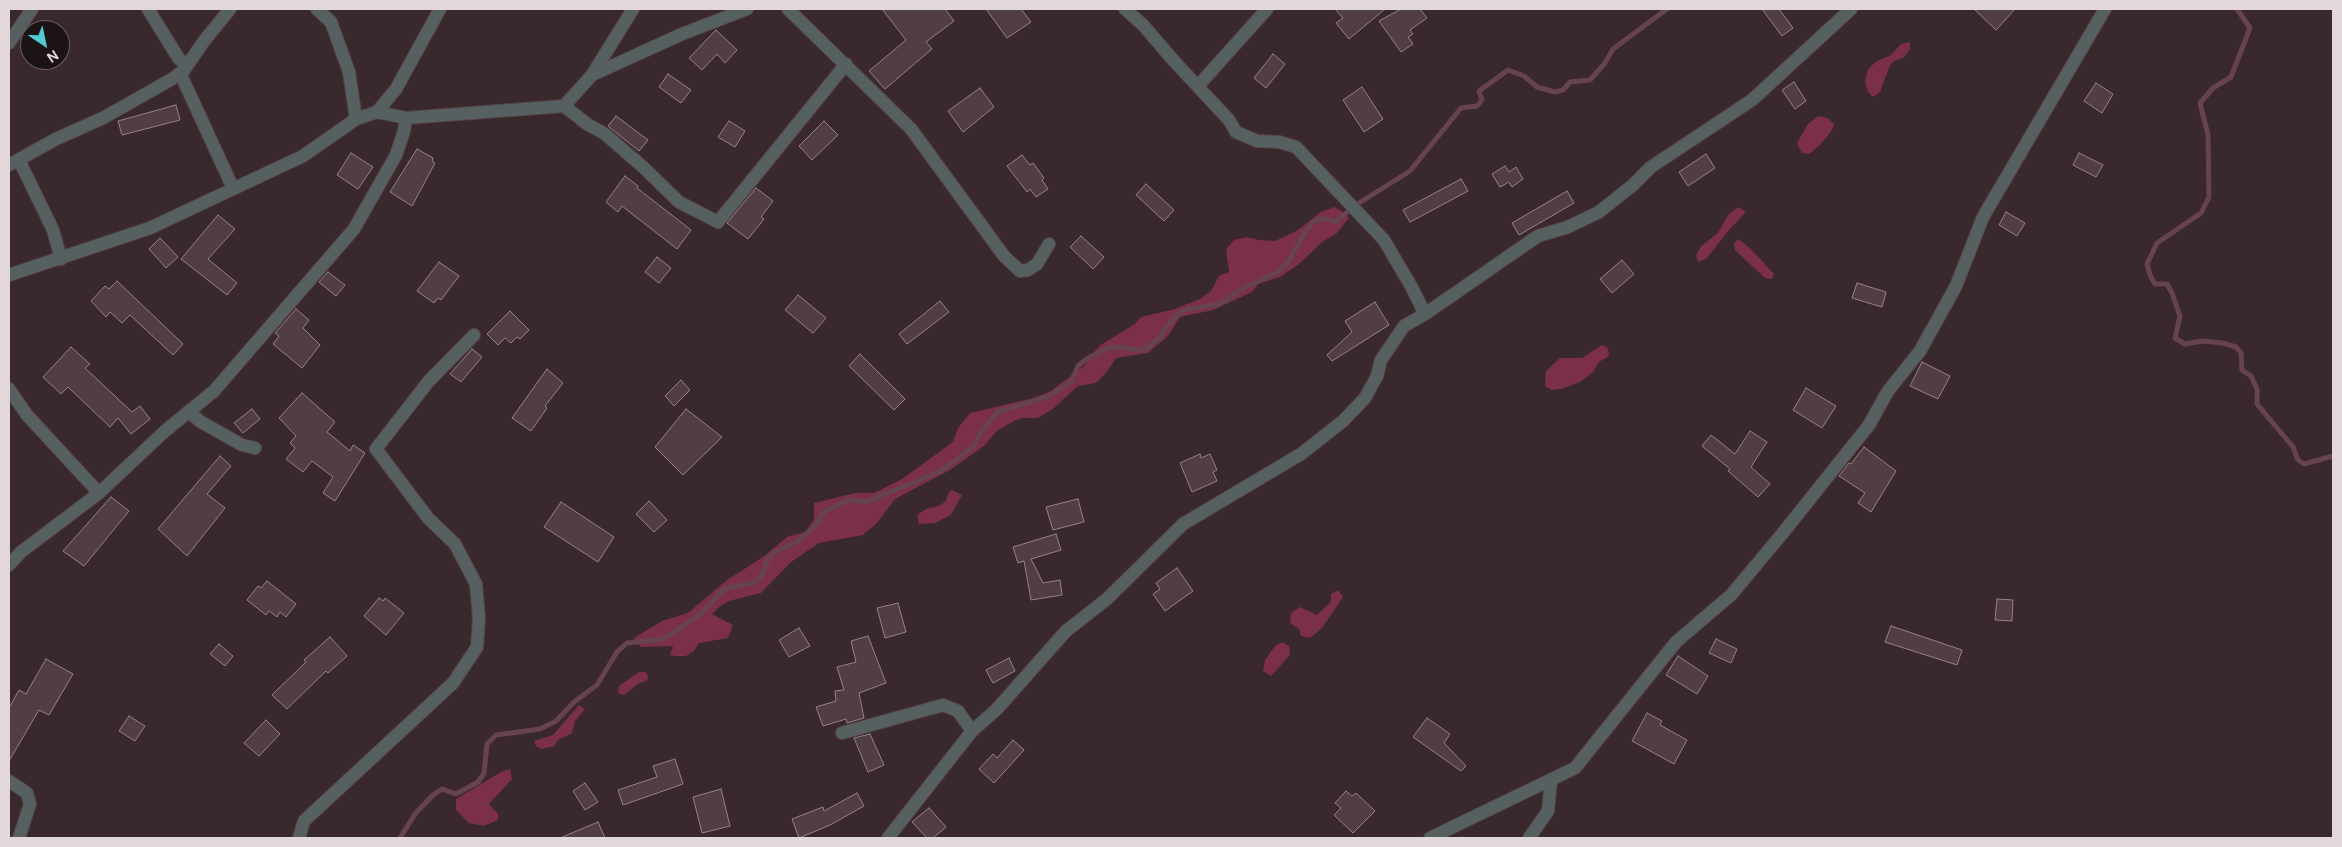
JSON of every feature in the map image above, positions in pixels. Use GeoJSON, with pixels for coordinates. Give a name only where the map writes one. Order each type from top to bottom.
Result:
{"type":"FeatureCollection","features":[{"type":"Feature","properties":{"kind":"street"},"geometry":{"type":"LineString","coordinates":[[9,43],[32,9]]}},
{"type":"Feature","properties":{"kind":"street"},"geometry":{"type":"LineString","coordinates":[[148,9],[179,58],[233,188]]}},
{"type":"Feature","properties":{"kind":"street"},"geometry":{"type":"LineString","coordinates":[[14,162],[56,139],[104,118],[184,69],[204,40],[230,9]]}},
{"type":"Feature","properties":{"kind":"street"},"geometry":{"type":"LineString","coordinates":[[317,9],[331,22],[350,72],[356,119]]}},
{"type":"Feature","properties":{"kind":"street"},"geometry":{"type":"LineString","coordinates":[[377,112],[396,89],[440,9]]}},
{"type":"Feature","properties":{"kind":"street"},"geometry":{"type":"LineString","coordinates":[[564,106],[592,75],[633,9]]}},
{"type":"Feature","properties":{"kind":"street"},"geometry":{"type":"LineString","coordinates":[[592,75],[682,34],[747,9]]}},
{"type":"Feature","properties":{"kind":"street"},"geometry":{"type":"LineString","coordinates":[[788,9],[911,129],[1004,256],[1020,271],[1028,270],[1037,264],[1049,244]]}},
{"type":"Feature","properties":{"kind":"street"},"geometry":{"type":"LineString","coordinates":[[1126,9],[1144,25],[1229,120],[1236,132],[1257,141],[1279,142],[1296,147],[1337,193],[1384,240],[1425,314]]}},
{"type":"Feature","properties":{"kind":"street"},"geometry":{"type":"LineString","coordinates":[[1198,86],[1267,9]]}},
{"type":"Feature","properties":{"kind":"street"},"geometry":{"type":"LineString","coordinates":[[888,838],[972,731],[997,709],[1066,631],[1107,599],[1183,524],[1301,454],[1343,422],[1365,398],[1377,376],[1382,360],[1404,326],[1425,314],[1538,236],[1568,227],[1599,212],[1633,185],[1651,167],[1752,100],[1851,9]]}},
{"type":"Feature","properties":{"kind":"street"},"geometry":{"type":"LineString","coordinates":[[1430,838],[1575,768],[1676,642],[1731,595],[1869,425],[1888,391],[1920,351],[1956,286],[1982,216],[2105,9]]}},
{"type":"Feature","properties":{"kind":"street"},"geometry":{"type":"LineString","coordinates":[[9,275],[150,228],[303,156],[356,119],[377,112],[406,118],[564,106],[587,124],[605,134],[679,202],[718,222],[846,64]]}},
{"type":"Feature","properties":{"kind":"street"},"geometry":{"type":"LineString","coordinates":[[9,565],[21,552],[99,492],[214,391],[354,229],[396,155],[406,118]]}},
{"type":"Feature","properties":{"kind":"street"},"geometry":{"type":"LineString","coordinates":[[9,150],[53,230],[61,259]]}},
{"type":"Feature","properties":{"kind":"street"},"geometry":{"type":"LineString","coordinates":[[299,838],[304,821],[453,682],[477,647],[479,618],[476,584],[455,544],[428,518],[376,449],[428,382],[474,335]]}},
{"type":"Feature","properties":{"kind":"street"},"geometry":{"type":"LineString","coordinates":[[9,389],[27,415],[99,492]]}},
{"type":"Feature","properties":{"kind":"street"},"geometry":{"type":"LineString","coordinates":[[189,412],[200,422],[242,445],[255,448]]}},
{"type":"Feature","properties":{"kind":"street"},"geometry":{"type":"LineString","coordinates":[[842,733],[943,705],[958,711],[972,731]]}},
{"type":"Feature","properties":{"kind":"street"},"geometry":{"type":"LineString","coordinates":[[9,781],[28,793],[30,804],[20,838]]}},
{"type":"Feature","properties":{"kind":"street"},"geometry":{"type":"LineString","coordinates":[[1529,838],[1548,811],[1551,781]]}},
{"type":"Feature","properties":{"kind":"shaded area"},"geometry":{"type":"Polygon","coordinates":[[[1910,42],[1910,50],[1903,58],[1894,61],[1890,65],[1880,92],[1873,97],[1868,92],[1865,82],[1868,69],[1877,61],[1891,55],[1901,44],[1910,42]]]}},
{"type":"Feature","properties":{"kind":"shaded area"},"geometry":{"type":"Polygon","coordinates":[[[1818,116],[1828,118],[1834,124],[1832,130],[1820,145],[1809,154],[1802,153],[1797,143],[1808,124],[1818,116]]]}},
{"type":"Feature","properties":{"kind":"shaded area"},"geometry":{"type":"Polygon","coordinates":[[[1334,207],[1345,213],[1349,218],[1336,234],[1322,242],[1299,264],[1280,277],[1258,284],[1252,292],[1213,310],[1180,317],[1168,336],[1148,353],[1116,358],[1107,372],[1096,383],[1078,386],[1054,408],[1038,418],[1022,418],[1014,421],[997,431],[984,446],[950,470],[895,499],[877,523],[863,535],[819,543],[791,562],[761,593],[729,601],[720,606],[712,614],[733,625],[728,638],[699,643],[694,651],[686,656],[676,656],[670,655],[673,646],[641,647],[634,638],[662,621],[688,613],[727,580],[763,557],[787,537],[805,532],[814,520],[814,503],[855,493],[874,493],[902,479],[953,442],[958,428],[970,413],[1034,398],[1051,391],[1084,366],[1099,346],[1135,324],[1141,317],[1175,309],[1200,299],[1211,291],[1219,276],[1229,272],[1226,249],[1234,240],[1246,237],[1275,241],[1298,230],[1321,212],[1334,207]]]}},
{"type":"Feature","properties":{"kind":"shaded area"},"geometry":{"type":"Polygon","coordinates":[[[1738,207],[1746,212],[1707,258],[1698,262],[1696,255],[1701,246],[1718,233],[1728,215],[1738,207]]]}},
{"type":"Feature","properties":{"kind":"shaded area"},"geometry":{"type":"Polygon","coordinates":[[[1738,239],[1750,248],[1774,274],[1772,279],[1765,278],[1735,250],[1734,243],[1738,239]]]}},
{"type":"Feature","properties":{"kind":"shaded area"},"geometry":{"type":"Polygon","coordinates":[[[1602,345],[1608,348],[1609,356],[1599,362],[1593,372],[1580,382],[1561,389],[1552,390],[1545,386],[1546,371],[1560,358],[1582,358],[1602,345]]]}},
{"type":"Feature","properties":{"kind":"shaded area"},"geometry":{"type":"Polygon","coordinates":[[[952,490],[962,495],[951,515],[935,523],[919,524],[917,515],[926,509],[945,502],[949,492],[952,490]]]}},
{"type":"Feature","properties":{"kind":"shaded area"},"geometry":{"type":"Polygon","coordinates":[[[1338,590],[1343,597],[1322,628],[1310,638],[1301,636],[1299,629],[1290,623],[1291,613],[1300,607],[1317,615],[1331,602],[1331,594],[1338,590]]]}},
{"type":"Feature","properties":{"kind":"shaded area"},"geometry":{"type":"Polygon","coordinates":[[[1282,642],[1289,646],[1290,655],[1271,676],[1263,671],[1265,660],[1275,646],[1282,642]]]}},
{"type":"Feature","properties":{"kind":"shaded area"},"geometry":{"type":"Polygon","coordinates":[[[639,672],[646,672],[647,681],[639,683],[624,695],[618,693],[619,686],[639,672]]]}},
{"type":"Feature","properties":{"kind":"shaded area"},"geometry":{"type":"Polygon","coordinates":[[[579,705],[585,709],[575,721],[572,733],[558,740],[554,746],[542,749],[536,746],[534,741],[553,735],[579,705]]]}},
{"type":"Feature","properties":{"kind":"shaded area"},"geometry":{"type":"Polygon","coordinates":[[[510,769],[512,779],[489,804],[498,814],[498,820],[484,826],[469,823],[456,810],[456,799],[501,772],[510,769]]]}},
{"type":"Feature","properties":{"kind":"building"},"geometry":{"type":"Polygon","coordinates":[[[882,9],[945,9],[954,21],[926,42],[932,49],[885,89],[869,71],[906,40],[882,9]]]}},
{"type":"Feature","properties":{"kind":"building"},"geometry":{"type":"Polygon","coordinates":[[[986,9],[1021,9],[1031,22],[1007,38],[986,9]]]}},
{"type":"Feature","properties":{"kind":"building"},"geometry":{"type":"Polygon","coordinates":[[[1335,9],[1385,9],[1349,39],[1336,23],[1343,18],[1335,9]]]}},
{"type":"Feature","properties":{"kind":"building"},"geometry":{"type":"Polygon","coordinates":[[[1401,9],[1420,9],[1427,18],[1410,30],[1413,34],[1408,37],[1413,44],[1401,52],[1379,21],[1401,9]]]}},
{"type":"Feature","properties":{"kind":"building"},"geometry":{"type":"Polygon","coordinates":[[[1762,9],[1779,9],[1793,28],[1782,36],[1762,9]]]}},
{"type":"Feature","properties":{"kind":"building"},"geometry":{"type":"Polygon","coordinates":[[[1974,9],[2015,9],[1996,30],[1974,9]]]}},
{"type":"Feature","properties":{"kind":"building"},"geometry":{"type":"Polygon","coordinates":[[[716,30],[737,50],[725,63],[717,54],[702,70],[689,58],[716,30]]]}},
{"type":"Feature","properties":{"kind":"building"},"geometry":{"type":"Polygon","coordinates":[[[1273,54],[1285,64],[1266,88],[1254,78],[1273,54]]]}},
{"type":"Feature","properties":{"kind":"building"},"geometry":{"type":"Polygon","coordinates":[[[668,74],[691,90],[681,103],[659,87],[668,74]]]}},
{"type":"Feature","properties":{"kind":"building"},"geometry":{"type":"Polygon","coordinates":[[[1794,82],[1806,101],[1795,109],[1782,90],[1794,82]]]}},
{"type":"Feature","properties":{"kind":"building"},"geometry":{"type":"Polygon","coordinates":[[[2096,83],[2113,94],[2102,113],[2084,101],[2096,83]]]}},
{"type":"Feature","properties":{"kind":"building"},"geometry":{"type":"Polygon","coordinates":[[[1362,87],[1383,119],[1364,132],[1343,100],[1362,87]]]}},
{"type":"Feature","properties":{"kind":"building"},"geometry":{"type":"Polygon","coordinates":[[[980,88],[994,107],[963,132],[948,111],[980,88]]]}},
{"type":"Feature","properties":{"kind":"building"},"geometry":{"type":"Polygon","coordinates":[[[176,105],[180,120],[122,135],[118,121],[176,105]]]}},
{"type":"Feature","properties":{"kind":"building"},"geometry":{"type":"Polygon","coordinates":[[[616,116],[648,140],[639,151],[608,126],[616,116]]]}},
{"type":"Feature","properties":{"kind":"building"},"geometry":{"type":"Polygon","coordinates":[[[729,121],[745,131],[735,147],[718,137],[729,121]]]}},
{"type":"Feature","properties":{"kind":"building"},"geometry":{"type":"Polygon","coordinates":[[[824,121],[838,135],[812,160],[799,146],[824,121]]]}},
{"type":"Feature","properties":{"kind":"building"},"geometry":{"type":"Polygon","coordinates":[[[417,149],[433,158],[432,161],[435,163],[412,206],[390,192],[417,149]]]}},
{"type":"Feature","properties":{"kind":"building"},"geometry":{"type":"Polygon","coordinates":[[[351,153],[373,167],[358,189],[337,175],[351,153]]]}},
{"type":"Feature","properties":{"kind":"building"},"geometry":{"type":"Polygon","coordinates":[[[2079,153],[2103,165],[2096,177],[2073,165],[2079,153]]]}},
{"type":"Feature","properties":{"kind":"building"},"geometry":{"type":"Polygon","coordinates":[[[1706,154],[1715,168],[1688,186],[1679,172],[1706,154]]]}},
{"type":"Feature","properties":{"kind":"building"},"geometry":{"type":"Polygon","coordinates":[[[1022,155],[1030,165],[1033,163],[1044,178],[1042,180],[1048,189],[1036,197],[1030,189],[1027,192],[1007,166],[1022,155]]]}},
{"type":"Feature","properties":{"kind":"building"},"geometry":{"type":"Polygon","coordinates":[[[1505,166],[1509,172],[1516,167],[1523,179],[1512,187],[1509,182],[1500,187],[1492,174],[1505,166]]]}},
{"type":"Feature","properties":{"kind":"building"},"geometry":{"type":"Polygon","coordinates":[[[625,176],[638,186],[637,188],[691,230],[677,249],[622,206],[618,212],[606,202],[625,176]]]}},
{"type":"Feature","properties":{"kind":"building"},"geometry":{"type":"Polygon","coordinates":[[[1461,179],[1468,191],[1410,222],[1403,210],[1461,179]]]}},
{"type":"Feature","properties":{"kind":"building"},"geometry":{"type":"Polygon","coordinates":[[[1146,184],[1174,210],[1164,221],[1136,195],[1146,184]]]}},
{"type":"Feature","properties":{"kind":"building"},"geometry":{"type":"Polygon","coordinates":[[[756,188],[773,201],[761,217],[764,219],[748,239],[727,223],[756,188]]]}},
{"type":"Feature","properties":{"kind":"building"},"geometry":{"type":"Polygon","coordinates":[[[1567,191],[1574,203],[1519,235],[1512,223],[1567,191]]]}},
{"type":"Feature","properties":{"kind":"building"},"geometry":{"type":"Polygon","coordinates":[[[2006,212],[2025,223],[2017,236],[1999,225],[2006,212]]]}},
{"type":"Feature","properties":{"kind":"building"},"geometry":{"type":"Polygon","coordinates":[[[218,215],[235,229],[208,259],[237,283],[227,295],[181,259],[218,215]]]}},
{"type":"Feature","properties":{"kind":"building"},"geometry":{"type":"Polygon","coordinates":[[[1081,236],[1104,257],[1093,269],[1070,247],[1081,236]]]}},
{"type":"Feature","properties":{"kind":"building"},"geometry":{"type":"Polygon","coordinates":[[[160,238],[178,257],[166,268],[149,249],[160,238]]]}},
{"type":"Feature","properties":{"kind":"building"},"geometry":{"type":"Polygon","coordinates":[[[657,257],[671,268],[659,283],[645,272],[657,257]]]}},
{"type":"Feature","properties":{"kind":"building"},"geometry":{"type":"Polygon","coordinates":[[[1622,260],[1634,274],[1612,293],[1600,279],[1622,260]]]}},
{"type":"Feature","properties":{"kind":"building"},"geometry":{"type":"Polygon","coordinates":[[[439,262],[459,276],[441,300],[438,298],[434,303],[417,291],[439,262]]]}},
{"type":"Feature","properties":{"kind":"building"},"geometry":{"type":"Polygon","coordinates":[[[328,272],[345,285],[336,296],[319,282],[328,272]]]}},
{"type":"Feature","properties":{"kind":"building"},"geometry":{"type":"Polygon","coordinates":[[[117,281],[183,344],[173,355],[130,315],[122,323],[110,312],[106,317],[91,301],[105,286],[109,289],[117,281]]]}},
{"type":"Feature","properties":{"kind":"building"},"geometry":{"type":"Polygon","coordinates":[[[1857,283],[1886,292],[1882,307],[1852,298],[1857,283]]]}},
{"type":"Feature","properties":{"kind":"building"},"geometry":{"type":"Polygon","coordinates":[[[798,295],[826,318],[813,333],[785,310],[798,295]]]}},
{"type":"Feature","properties":{"kind":"building"},"geometry":{"type":"Polygon","coordinates":[[[940,301],[949,312],[907,344],[899,334],[940,301]]]}},
{"type":"Feature","properties":{"kind":"building"},"geometry":{"type":"Polygon","coordinates":[[[1375,302],[1389,325],[1332,361],[1327,355],[1352,332],[1345,321],[1375,302]]]}},
{"type":"Feature","properties":{"kind":"building"},"geometry":{"type":"Polygon","coordinates":[[[296,309],[309,320],[303,328],[320,345],[302,368],[273,344],[279,336],[275,333],[296,309]]]}},
{"type":"Feature","properties":{"kind":"building"},"geometry":{"type":"Polygon","coordinates":[[[510,311],[529,330],[520,339],[517,337],[511,343],[505,338],[498,345],[487,334],[510,311]]]}},
{"type":"Feature","properties":{"kind":"building"},"geometry":{"type":"Polygon","coordinates":[[[71,347],[90,364],[85,368],[132,412],[140,406],[150,419],[131,434],[118,418],[110,427],[68,387],[61,394],[43,377],[71,347]]]}},
{"type":"Feature","properties":{"kind":"building"},"geometry":{"type":"Polygon","coordinates":[[[472,349],[482,357],[461,382],[450,374],[472,349]]]}},
{"type":"Feature","properties":{"kind":"building"},"geometry":{"type":"Polygon","coordinates":[[[860,354],[905,399],[894,410],[849,366],[860,354]]]}},
{"type":"Feature","properties":{"kind":"building"},"geometry":{"type":"Polygon","coordinates":[[[1922,362],[1950,376],[1938,399],[1910,386],[1922,362]]]}},
{"type":"Feature","properties":{"kind":"building"},"geometry":{"type":"Polygon","coordinates":[[[547,369],[563,383],[545,406],[547,408],[531,431],[512,418],[547,369]]]}},
{"type":"Feature","properties":{"kind":"building"},"geometry":{"type":"Polygon","coordinates":[[[681,380],[690,390],[674,406],[665,396],[681,380]]]}},
{"type":"Feature","properties":{"kind":"building"},"geometry":{"type":"Polygon","coordinates":[[[1806,388],[1836,406],[1822,428],[1793,410],[1806,388]]]}},
{"type":"Feature","properties":{"kind":"building"},"geometry":{"type":"Polygon","coordinates":[[[302,393],[335,422],[327,432],[350,451],[353,445],[365,453],[335,501],[323,493],[333,477],[312,461],[303,472],[286,459],[295,448],[290,443],[296,436],[279,418],[302,393]]]}},
{"type":"Feature","properties":{"kind":"building"},"geometry":{"type":"Polygon","coordinates":[[[252,409],[260,419],[243,433],[234,423],[252,409]]]}},
{"type":"Feature","properties":{"kind":"building"},"geometry":{"type":"Polygon","coordinates":[[[686,409],[722,437],[683,475],[655,447],[686,409]]]}},
{"type":"Feature","properties":{"kind":"building"},"geometry":{"type":"Polygon","coordinates":[[[1750,431],[1767,442],[1751,467],[1770,484],[1758,497],[1728,471],[1730,469],[1702,446],[1711,435],[1735,454],[1750,431]]]}},
{"type":"Feature","properties":{"kind":"building"},"geometry":{"type":"Polygon","coordinates":[[[1864,447],[1896,471],[1871,512],[1858,503],[1865,493],[1839,476],[1864,447]]]}},
{"type":"Feature","properties":{"kind":"building"},"geometry":{"type":"Polygon","coordinates":[[[1200,454],[1201,458],[1210,454],[1217,470],[1213,472],[1217,481],[1192,492],[1180,463],[1200,454]]]}},
{"type":"Feature","properties":{"kind":"building"},"geometry":{"type":"Polygon","coordinates":[[[220,456],[231,466],[207,494],[225,508],[187,556],[158,529],[220,456]]]}},
{"type":"Feature","properties":{"kind":"building"},"geometry":{"type":"Polygon","coordinates":[[[111,497],[129,511],[84,566],[63,551],[111,497]]]}},
{"type":"Feature","properties":{"kind":"building"},"geometry":{"type":"Polygon","coordinates":[[[1078,499],[1084,522],[1053,530],[1046,507],[1078,499]]]}},
{"type":"Feature","properties":{"kind":"building"},"geometry":{"type":"Polygon","coordinates":[[[649,501],[667,520],[654,532],[636,514],[649,501]]]}},
{"type":"Feature","properties":{"kind":"building"},"geometry":{"type":"Polygon","coordinates":[[[561,502],[614,537],[598,562],[544,527],[561,502]]]}},
{"type":"Feature","properties":{"kind":"building"},"geometry":{"type":"Polygon","coordinates":[[[1056,534],[1061,550],[1031,559],[1043,583],[1060,580],[1062,595],[1031,600],[1024,561],[1018,563],[1013,547],[1056,534]]]}},
{"type":"Feature","properties":{"kind":"building"},"geometry":{"type":"Polygon","coordinates":[[[1177,568],[1193,591],[1165,611],[1153,594],[1160,589],[1156,583],[1177,568]]]}},
{"type":"Feature","properties":{"kind":"building"},"geometry":{"type":"Polygon","coordinates":[[[267,581],[296,604],[286,617],[280,612],[277,617],[269,611],[266,615],[247,600],[258,586],[261,588],[267,581]]]}},
{"type":"Feature","properties":{"kind":"building"},"geometry":{"type":"Polygon","coordinates":[[[379,598],[383,601],[385,598],[404,613],[386,635],[364,616],[379,598]]]}},
{"type":"Feature","properties":{"kind":"building"},"geometry":{"type":"Polygon","coordinates":[[[1997,599],[2013,600],[2012,621],[1995,620],[1997,599]]]}},
{"type":"Feature","properties":{"kind":"building"},"geometry":{"type":"Polygon","coordinates":[[[898,603],[906,632],[885,638],[877,608],[898,603]]]}},
{"type":"Feature","properties":{"kind":"building"},"geometry":{"type":"Polygon","coordinates":[[[1891,626],[1962,650],[1957,665],[1885,642],[1891,626]]]}},
{"type":"Feature","properties":{"kind":"building"},"geometry":{"type":"Polygon","coordinates":[[[799,628],[810,646],[789,657],[779,640],[799,628]]]}},
{"type":"Feature","properties":{"kind":"building"},"geometry":{"type":"Polygon","coordinates":[[[868,636],[886,683],[859,693],[864,718],[847,723],[846,719],[823,726],[816,707],[836,701],[835,691],[844,690],[837,667],[856,662],[851,641],[868,636]]]}},
{"type":"Feature","properties":{"kind":"building"},"geometry":{"type":"Polygon","coordinates":[[[330,637],[347,656],[328,673],[326,671],[287,709],[272,695],[306,662],[304,660],[330,637]]]}},
{"type":"Feature","properties":{"kind":"building"},"geometry":{"type":"Polygon","coordinates":[[[1716,639],[1737,649],[1731,663],[1709,653],[1716,639]]]}},
{"type":"Feature","properties":{"kind":"building"},"geometry":{"type":"Polygon","coordinates":[[[219,644],[233,656],[225,666],[210,654],[219,644]]]}},
{"type":"Feature","properties":{"kind":"building"},"geometry":{"type":"Polygon","coordinates":[[[1678,656],[1708,676],[1697,694],[1666,675],[1678,656]]]}},
{"type":"Feature","properties":{"kind":"building"},"geometry":{"type":"Polygon","coordinates":[[[1009,658],[1015,671],[993,683],[986,670],[1009,658]]]}},
{"type":"Feature","properties":{"kind":"building"},"geometry":{"type":"Polygon","coordinates":[[[46,659],[73,674],[49,715],[39,710],[9,761],[9,708],[19,690],[26,694],[46,659]]]}},
{"type":"Feature","properties":{"kind":"building"},"geometry":{"type":"Polygon","coordinates":[[[1647,713],[1662,721],[1660,725],[1687,740],[1674,764],[1632,741],[1647,713]]]}},
{"type":"Feature","properties":{"kind":"building"},"geometry":{"type":"Polygon","coordinates":[[[129,716],[145,726],[135,741],[119,731],[129,716]]]}},
{"type":"Feature","properties":{"kind":"building"},"geometry":{"type":"Polygon","coordinates":[[[1427,718],[1450,734],[1444,743],[1466,766],[1461,771],[1413,737],[1427,718]]]}},
{"type":"Feature","properties":{"kind":"building"},"geometry":{"type":"Polygon","coordinates":[[[266,720],[280,734],[259,756],[244,743],[266,720]]]}},
{"type":"Feature","properties":{"kind":"building"},"geometry":{"type":"Polygon","coordinates":[[[870,734],[884,765],[868,772],[854,738],[870,734]]]}},
{"type":"Feature","properties":{"kind":"building"},"geometry":{"type":"Polygon","coordinates":[[[1013,740],[1024,750],[994,783],[979,769],[993,754],[997,758],[1013,740]]]}},
{"type":"Feature","properties":{"kind":"building"},"geometry":{"type":"Polygon","coordinates":[[[675,759],[683,784],[623,805],[618,790],[657,777],[653,766],[675,759]]]}},
{"type":"Feature","properties":{"kind":"building"},"geometry":{"type":"Polygon","coordinates":[[[585,783],[598,802],[585,810],[573,791],[585,783]]]}},
{"type":"Feature","properties":{"kind":"building"},"geometry":{"type":"Polygon","coordinates":[[[721,789],[730,826],[702,833],[693,797],[721,789]]]}},
{"type":"Feature","properties":{"kind":"building"},"geometry":{"type":"Polygon","coordinates":[[[1346,791],[1352,796],[1356,793],[1375,811],[1353,833],[1334,815],[1341,808],[1335,803],[1346,791]]]}},
{"type":"Feature","properties":{"kind":"building"},"geometry":{"type":"Polygon","coordinates":[[[857,793],[864,806],[830,825],[799,838],[792,819],[823,807],[824,811],[857,793]]]}},
{"type":"Feature","properties":{"kind":"building"},"geometry":{"type":"Polygon","coordinates":[[[929,808],[946,827],[933,838],[927,838],[912,822],[929,808]]]}},
{"type":"Feature","properties":{"kind":"building"},"geometry":{"type":"Polygon","coordinates":[[[598,822],[605,838],[560,838],[598,822]]]}},
{"type":"Feature","properties":{"kind":"waterway"},"geometry":{"type":"LineString","coordinates":[[400,838],[415,814],[433,795],[442,789],[456,794],[478,782],[484,773],[487,744],[496,735],[540,729],[556,721],[574,702],[597,685],[617,652],[627,643],[663,639],[698,616],[724,589],[755,582],[763,574],[766,563],[772,554],[798,541],[815,526],[825,511],[849,500],[866,502],[941,471],[973,447],[980,433],[997,412],[1047,397],[1071,382],[1078,366],[1088,358],[1108,348],[1146,349],[1160,337],[1180,312],[1220,304],[1245,287],[1278,272],[1288,262],[1307,229],[1316,220],[1326,219],[1335,222],[1359,203],[1410,171],[1461,108],[1477,106],[1482,100],[1479,91],[1508,70],[1524,76],[1537,87],[1555,92],[1563,90],[1570,82],[1590,80],[1605,63],[1613,49],[1667,9]]}},
{"type":"Feature","properties":{"kind":"waterway"},"geometry":{"type":"LineString","coordinates":[[2237,9],[2250,28],[2231,77],[2213,88],[2200,103],[2208,135],[2209,197],[2201,213],[2157,243],[2147,264],[2155,284],[2167,284],[2172,293],[2180,316],[2175,338],[2185,344],[2202,341],[2223,343],[2236,347],[2241,353],[2242,370],[2251,376],[2257,389],[2257,404],[2293,447],[2298,460],[2304,464],[2333,456]]}}]}
